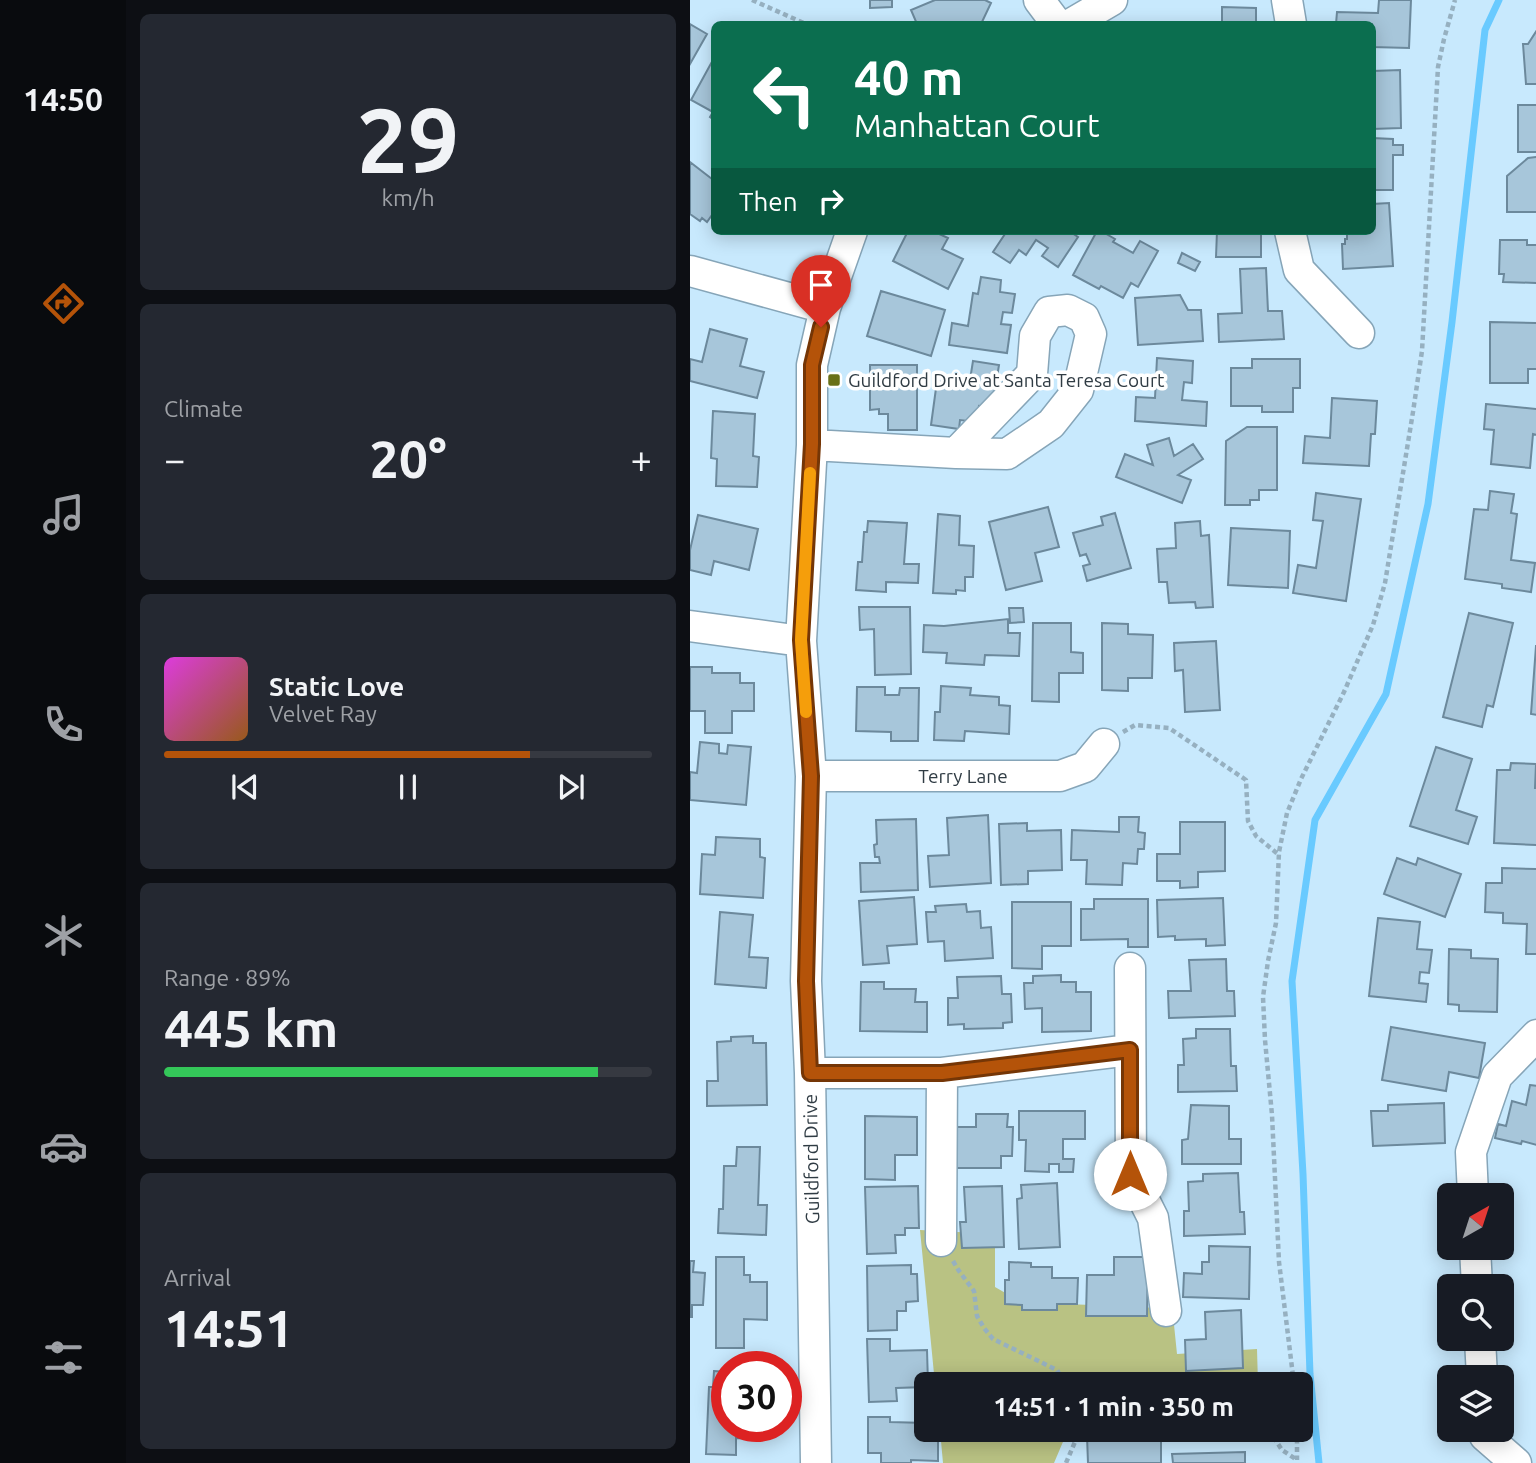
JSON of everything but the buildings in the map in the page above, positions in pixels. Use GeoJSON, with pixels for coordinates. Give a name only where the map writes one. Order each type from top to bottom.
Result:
{"type":"FeatureCollection","features":[{"type":"Feature","properties":{"kind":"street"},"geometry":{"type":"LineString","coordinates":[[1039,0],[1055,21]]}},
{"type":"Feature","properties":{"kind":"street"},"geometry":{"type":"LineString","coordinates":[[1076,21],[1112,0]]}},
{"type":"Feature","properties":{"kind":"street"},"geometry":{"type":"LineString","coordinates":[[1287,0],[1290,21]]}},
{"type":"Feature","properties":{"kind":"street","name":"Guildford Drive"},"geometry":{"type":"LineString","coordinates":[[816,1463],[806,981],[811,776],[801,640],[812,444],[812,365],[825,308],[851,235]]}},
{"type":"Feature","properties":{"kind":"street"},"geometry":{"type":"LineString","coordinates":[[1291,235],[1298,270],[1359,333]]}},
{"type":"Feature","properties":{"kind":"street"},"geometry":{"type":"LineString","coordinates":[[690,271],[825,308]]}},
{"type":"Feature","properties":{"kind":"street"},"geometry":{"type":"LineString","coordinates":[[812,444],[956,453],[1007,454],[1051,424],[1078,390],[1091,334],[1084,318],[1068,310],[1049,312],[1035,336],[1032,374],[956,453]]}},
{"type":"Feature","properties":{"kind":"street"},"geometry":{"type":"LineString","coordinates":[[690,626],[801,640]]}},
{"type":"Feature","properties":{"kind":"street","name":"Terry Lane"},"geometry":{"type":"LineString","coordinates":[[811,776],[1060,776],[1085,767],[1104,744]]}},
{"type":"Feature","properties":{"kind":"street"},"geometry":{"type":"LineString","coordinates":[[1130,968],[1130,1174],[1153,1218],[1166,1311]]}},
{"type":"Feature","properties":{"kind":"street"},"geometry":{"type":"LineString","coordinates":[[1472,1183],[1471,1152],[1497,1076],[1536,1035]]}},
{"type":"Feature","properties":{"kind":"street"},"geometry":{"type":"LineString","coordinates":[[810,1073],[942,1073],[1130,1050]]}},
{"type":"Feature","properties":{"kind":"street"},"geometry":{"type":"LineString","coordinates":[[941,1241],[942,1073]]}},
{"type":"Feature","properties":{"kind":"street"},"geometry":{"type":"LineString","coordinates":[[1491,1442],[1516,1463]]}},
{"type":"Feature","properties":{"kind":"path"},"geometry":{"type":"LineString","coordinates":[[752,0],[799,21]]}},
{"type":"Feature","properties":{"kind":"path"},"geometry":{"type":"LineString","coordinates":[[1293,1372],[1280,1262],[1263,997],[1276,923],[1279,856],[1287,813],[1368,636],[1385,583],[1422,351],[1438,67],[1455,0]]}},
{"type":"Feature","properties":{"kind":"path"},"geometry":{"type":"LineString","coordinates":[[1104,744],[1135,724],[1169,728],[1246,780],[1248,821],[1256,836],[1279,856]]}},
{"type":"Feature","properties":{"kind":"path"},"geometry":{"type":"LineString","coordinates":[[941,1241],[974,1291],[977,1316],[993,1339],[1058,1372]]}},
{"type":"Feature","properties":{"kind":"path"},"geometry":{"type":"LineString","coordinates":[[1066,1463],[1075,1442]]}},
{"type":"Feature","properties":{"kind":"path"},"geometry":{"type":"LineString","coordinates":[[1277,1442],[1297,1462]]}},
{"type":"Feature","properties":{"kind":"path"},"geometry":{"type":"LineString","coordinates":[[1297,1442],[1297,1462]]}},
{"type":"Feature","properties":{"kind":"green space"},"geometry":{"type":"Polygon","coordinates":[[[920,1230],[995,1234],[995,1287],[1021,1302],[1160,1308],[1173,1315],[1177,1354],[1257,1349],[1258,1372],[934,1372],[920,1230]]]}},
{"type":"Feature","properties":{"kind":"green space"},"geometry":{"type":"Polygon","coordinates":[[[941,1442],[1063,1442],[1054,1463],[943,1463],[941,1442]]]}},
{"type":"Feature","properties":{"kind":"waterway"},"geometry":{"type":"LineString","coordinates":[[1319,1463],[1310,1374],[1303,1174],[1292,981],[1315,820],[1386,694],[1428,504],[1485,30],[1499,0]]}},
{"type":"Feature","properties":{"kind":"slow traffic"},"geometry":{"type":"LineString","coordinates":[[806,712],[801,640],[810,473]]}},
{"type":"Feature","properties":{"kind":"place","name":"Guildford Drive at Santa Teresa Court"},"geometry":{"type":"Point","coordinates":[834,380]}},
{"type":"Feature","properties":{"kind":"route"},"geometry":{"type":"LineString","coordinates":[[821,327],[812,365],[812,444],[801,640],[811,776],[806,981],[810,1073],[942,1073],[1130,1050],[1130,1174]]}}]}
